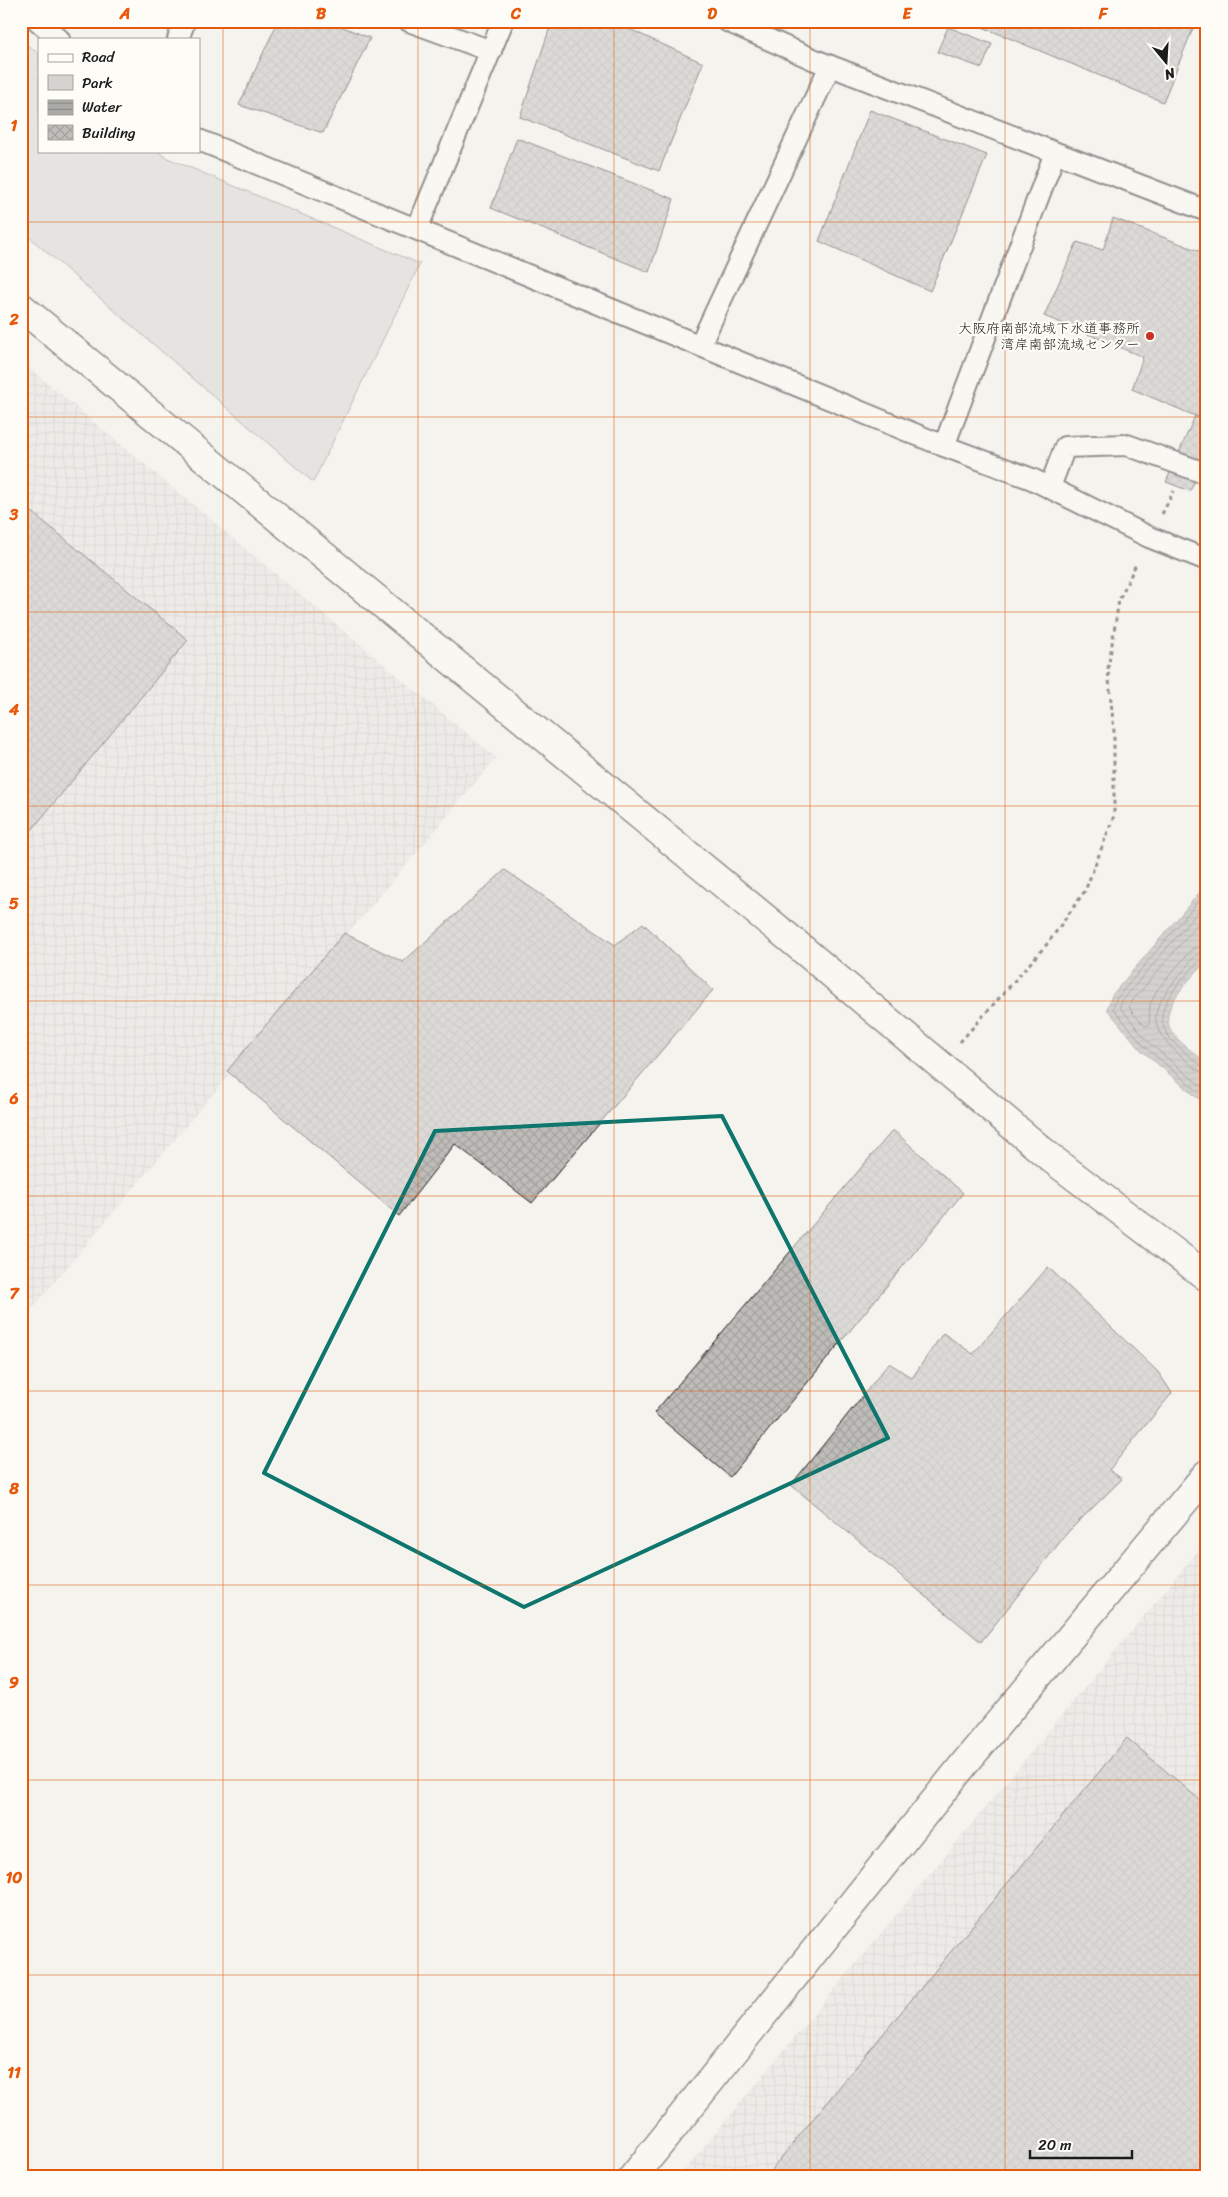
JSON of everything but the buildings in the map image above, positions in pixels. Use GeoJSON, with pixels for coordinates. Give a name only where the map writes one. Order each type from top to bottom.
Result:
{"type":"FeatureCollection","features":[{"type":"Feature","properties":{"kind":"street"},"geometry":{"type":"LineString","coordinates":[[21,307],[1052,1159],[1207,1277]]}},
{"type":"Feature","properties":{"kind":"street"},"geometry":{"type":"LineString","coordinates":[[634,2176],[965,1763],[1207,1474]]}},
{"type":"Feature","properties":{"kind":"lane"},"geometry":{"type":"LineString","coordinates":[[38,21],[58,38]]}},
{"type":"Feature","properties":{"kind":"lane"},"geometry":{"type":"LineString","coordinates":[[178,38],[185,21]]}},
{"type":"Feature","properties":{"kind":"lane"},"geometry":{"type":"LineString","coordinates":[[409,21],[491,51]]}},
{"type":"Feature","properties":{"kind":"lane"},"geometry":{"type":"LineString","coordinates":[[417,229],[503,21]]}},
{"type":"Feature","properties":{"kind":"lane"},"geometry":{"type":"LineString","coordinates":[[728,21],[830,66],[1207,211]]}},
{"type":"Feature","properties":{"kind":"lane"},"geometry":{"type":"LineString","coordinates":[[700,345],[830,66]]}},
{"type":"Feature","properties":{"kind":"lane"},"geometry":{"type":"LineString","coordinates":[[200,140],[944,446],[1032,478],[1149,536],[1207,560]]}},
{"type":"Feature","properties":{"kind":"lane"},"geometry":{"type":"LineString","coordinates":[[944,446],[1054,153]]}},
{"type":"Feature","properties":{"kind":"lane"},"geometry":{"type":"LineString","coordinates":[[1050,487],[1065,447],[1127,445],[1207,474]]}},
{"type":"Feature","properties":{"kind":"path"},"geometry":{"type":"LineString","coordinates":[[940,1065],[1048,943],[1084,891],[1101,850],[1114,816],[1114,732],[1108,669],[1119,600],[1149,536],[1177,486]]}},
{"type":"Feature","properties":{"kind":"highlighted area"},"geometry":{"type":"Polygon","coordinates":[[[722,1116],[888,1438],[524,1607],[264,1473],[435,1131],[722,1116]]]}},
{"type":"Feature","properties":{"kind":"shaded area"},"geometry":{"type":"Polygon","coordinates":[[[21,361],[496,758],[21,1322],[21,361]]]}},
{"type":"Feature","properties":{"kind":"shaded area"},"geometry":{"type":"Polygon","coordinates":[[[1207,1540],[1207,2176],[680,2176],[1207,1540]]]}},
{"type":"Feature","properties":{"kind":"green space"},"geometry":{"type":"Polygon","coordinates":[[[21,40],[38,53],[38,152],[159,152],[165,157],[420,264],[313,482],[21,230],[21,40]]]}},
{"type":"Feature","properties":{"kind":"water"},"geometry":{"type":"Polygon","coordinates":[[[1207,884],[1207,960],[1178,994],[1168,1013],[1168,1023],[1172,1032],[1179,1040],[1207,1063],[1207,1106],[1141,1050],[1107,1009],[1112,995],[1207,884]]]}},
{"type":"Feature","properties":{"kind":"place","name":"大阪府南部流域下水道事務所 湾岸南部流域センター"},"geometry":{"type":"Point","coordinates":[1150,336]}}]}
